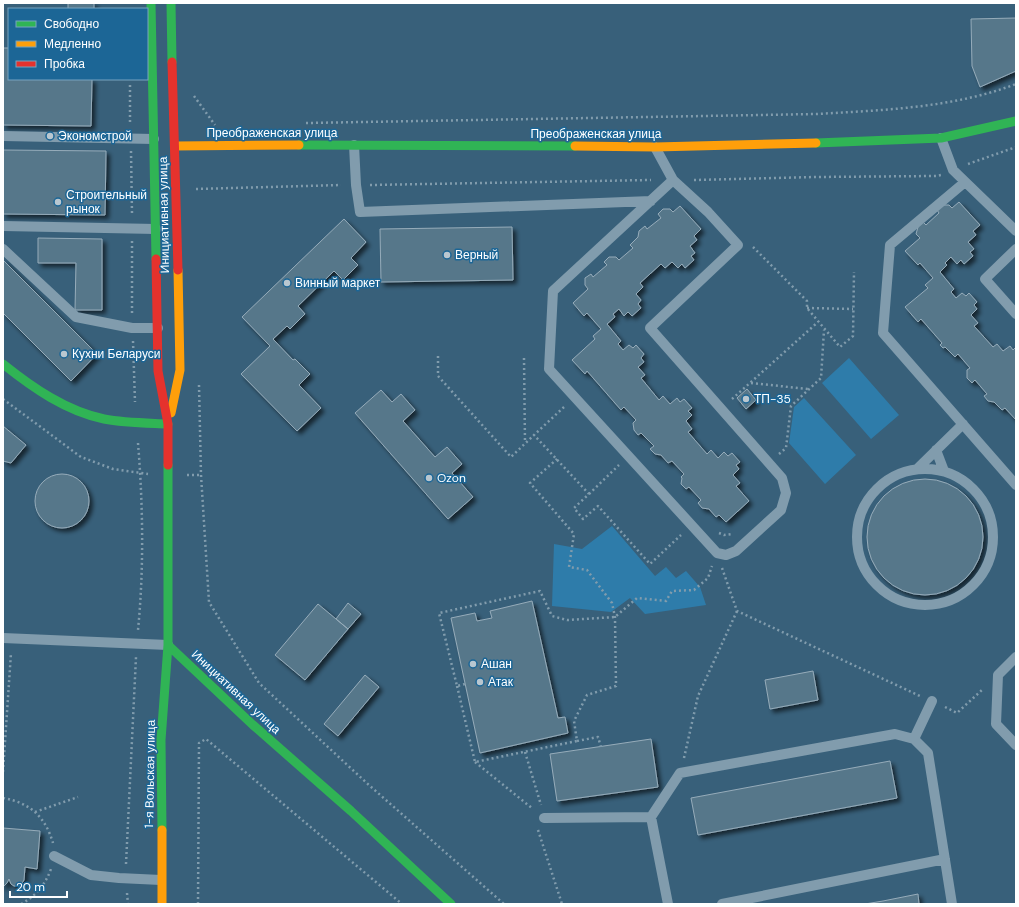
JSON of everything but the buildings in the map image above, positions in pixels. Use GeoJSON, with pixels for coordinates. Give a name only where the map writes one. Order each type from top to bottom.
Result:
{"type":"FeatureCollection","features":[{"type":"Feature","properties":{"kind":"main road","name":"Инициативная улица"},"geometry":{"type":"LineString","coordinates":[[151,3],[158,371],[168,424],[168,646],[253,725],[351,811],[451,904]]}},
{"type":"Feature","properties":{"kind":"main road","name":"Инициативная улица"},"geometry":{"type":"LineString","coordinates":[[168,424],[180,370],[171,3]]}},
{"type":"Feature","properties":{"kind":"main road","name":"Преображенская улица"},"geometry":{"type":"LineString","coordinates":[[175,146],[354,144],[655,147],[941,138],[1016,121]]}},
{"type":"Feature","properties":{"kind":"main road"},"geometry":{"type":"LineString","coordinates":[[3,364],[20,378],[44,394],[79,412],[104,419],[136,423],[168,424]]}},
{"type":"Feature","properties":{"kind":"main road","name":"1-я Вольская улица"},"geometry":{"type":"LineString","coordinates":[[162,904],[161,740],[168,646]]}},
{"type":"Feature","properties":{"kind":"lane"},"geometry":{"type":"LineString","coordinates":[[3,136],[154,139]]}},
{"type":"Feature","properties":{"kind":"lane"},"geometry":{"type":"LineString","coordinates":[[941,138],[954,170],[1016,231]]}},
{"type":"Feature","properties":{"kind":"lane"},"geometry":{"type":"LineString","coordinates":[[354,144],[356,185],[360,212],[651,201]]}},
{"type":"Feature","properties":{"kind":"lane"},"geometry":{"type":"LineString","coordinates":[[655,147],[673,180],[708,212],[738,245],[650,328],[769,462],[782,478],[786,493],[781,510],[736,551],[726,555],[717,553],[691,526],[549,369],[553,291],[673,180]]}},
{"type":"Feature","properties":{"kind":"lane"},"geometry":{"type":"LineString","coordinates":[[965,182],[890,245],[883,333],[1016,485]]}},
{"type":"Feature","properties":{"kind":"lane"},"geometry":{"type":"LineString","coordinates":[[3,226],[156,229]]}},
{"type":"Feature","properties":{"kind":"lane"},"geometry":{"type":"LineString","coordinates":[[3,249],[76,317],[132,328],[158,328]]}},
{"type":"Feature","properties":{"kind":"lane"},"geometry":{"type":"LineString","coordinates":[[1016,249],[985,279],[1016,314]]}},
{"type":"Feature","properties":{"kind":"lane"},"geometry":{"type":"LineString","coordinates":[[917,469],[963,424]]}},
{"type":"Feature","properties":{"kind":"lane"},"geometry":{"type":"LineString","coordinates":[[936,450],[944,471]]}},
{"type":"Feature","properties":{"kind":"lane"},"geometry":{"type":"LineString","coordinates":[[917,469],[944,471],[967,484],[985,504],[993,530],[991,557],[978,580],[958,598],[932,606],[906,604],[882,591],[864,571],[856,545],[858,518],[871,494],[891,477],[917,469]]}},
{"type":"Feature","properties":{"kind":"lane"},"geometry":{"type":"LineString","coordinates":[[8,638],[168,646]]}},
{"type":"Feature","properties":{"kind":"lane"},"geometry":{"type":"LineString","coordinates":[[1016,657],[998,675],[996,724],[1016,745]]}},
{"type":"Feature","properties":{"kind":"lane"},"geometry":{"type":"LineString","coordinates":[[914,739],[932,701]]}},
{"type":"Feature","properties":{"kind":"lane"},"geometry":{"type":"LineString","coordinates":[[668,904],[651,817],[680,773],[895,734],[914,739],[928,753],[952,904]]}},
{"type":"Feature","properties":{"kind":"lane"},"geometry":{"type":"LineString","coordinates":[[544,818],[651,817]]}},
{"type":"Feature","properties":{"kind":"lane"},"geometry":{"type":"LineString","coordinates":[[54,856],[91,875],[161,880]]}},
{"type":"Feature","properties":{"kind":"lane"},"geometry":{"type":"LineString","coordinates":[[722,904],[945,859]]}},
{"type":"Feature","properties":{"kind":"path"},"geometry":{"type":"LineString","coordinates":[[130,80],[132,328]]}},
{"type":"Feature","properties":{"kind":"path"},"geometry":{"type":"LineString","coordinates":[[302,123],[809,114],[889,110],[967,100],[1016,84]]}},
{"type":"Feature","properties":{"kind":"path"},"geometry":{"type":"LineString","coordinates":[[194,102],[193,94],[215,124],[208,125]]}},
{"type":"Feature","properties":{"kind":"path"},"geometry":{"type":"LineString","coordinates":[[196,196],[196,189],[936,176],[1016,146]]}},
{"type":"Feature","properties":{"kind":"path"},"geometry":{"type":"LineString","coordinates":[[750,243],[807,300],[807,308],[824,330],[840,347],[853,336],[854,272]]}},
{"type":"Feature","properties":{"kind":"path"},"geometry":{"type":"LineString","coordinates":[[807,308],[853,310]]}},
{"type":"Feature","properties":{"kind":"path"},"geometry":{"type":"LineString","coordinates":[[721,409],[818,322]]}},
{"type":"Feature","properties":{"kind":"path"},"geometry":{"type":"LineString","coordinates":[[769,462],[786,448],[791,406],[821,378],[824,330]]}},
{"type":"Feature","properties":{"kind":"path"},"geometry":{"type":"LineString","coordinates":[[438,356],[438,376],[511,457],[574,397]]}},
{"type":"Feature","properties":{"kind":"path"},"geometry":{"type":"LineString","coordinates":[[524,358],[525,444]]}},
{"type":"Feature","properties":{"kind":"path"},"geometry":{"type":"LineString","coordinates":[[199,379],[201,475],[209,602],[259,683],[370,786],[504,904]]}},
{"type":"Feature","properties":{"kind":"path"},"geometry":{"type":"LineString","coordinates":[[751,383],[809,389]]}},
{"type":"Feature","properties":{"kind":"path"},"geometry":{"type":"LineString","coordinates":[[3,400],[81,457],[113,469],[140,474],[142,590],[136,644],[131,739],[125,878],[128,904]]}},
{"type":"Feature","properties":{"kind":"path"},"geometry":{"type":"LineString","coordinates":[[534,435],[589,494]]}},
{"type":"Feature","properties":{"kind":"path"},"geometry":{"type":"LineString","coordinates":[[629,457],[574,508],[583,519],[598,506],[650,564],[691,526]]}},
{"type":"Feature","properties":{"kind":"path"},"geometry":{"type":"LineString","coordinates":[[557,459],[530,483],[574,534],[570,567],[587,570],[612,603],[615,617],[616,686],[587,695],[574,721],[577,741]]}},
{"type":"Feature","properties":{"kind":"path"},"geometry":{"type":"LineString","coordinates":[[544,818],[475,762],[439,613],[540,591],[552,616],[567,620],[615,617],[637,598],[666,602],[672,591],[694,590],[708,578],[717,553],[733,534]]}},
{"type":"Feature","properties":{"kind":"path"},"geometry":{"type":"LineString","coordinates":[[680,773],[698,696],[737,611],[717,553]]}},
{"type":"Feature","properties":{"kind":"path"},"geometry":{"type":"LineString","coordinates":[[737,611],[957,713],[998,675]]}},
{"type":"Feature","properties":{"kind":"path"},"geometry":{"type":"LineString","coordinates":[[3,772],[8,638]]}},
{"type":"Feature","properties":{"kind":"path"},"geometry":{"type":"LineString","coordinates":[[457,686],[465,684]]}},
{"type":"Feature","properties":{"kind":"path"},"geometry":{"type":"LineString","coordinates":[[475,762],[598,737],[601,747]]}},
{"type":"Feature","properties":{"kind":"path"},"geometry":{"type":"LineString","coordinates":[[198,904],[199,743],[206,739],[402,904]]}},
{"type":"Feature","properties":{"kind":"path"},"geometry":{"type":"LineString","coordinates":[[526,752],[544,818]]}},
{"type":"Feature","properties":{"kind":"path"},"geometry":{"type":"LineString","coordinates":[[35,812],[78,797]]}},
{"type":"Feature","properties":{"kind":"path"},"geometry":{"type":"LineString","coordinates":[[3,798],[25,805],[35,812],[50,832],[53,844],[54,856],[52,868],[47,880],[40,890],[21,904]]}},
{"type":"Feature","properties":{"kind":"path"},"geometry":{"type":"LineString","coordinates":[[531,807],[533,815]]}},
{"type":"Feature","properties":{"kind":"path"},"geometry":{"type":"LineString","coordinates":[[538,830],[562,904]]}},
{"type":"Feature","properties":{"kind":"shaded area"},"geometry":{"type":"Polygon","coordinates":[[[849,358],[899,415],[871,439],[822,383],[849,358]]]}},
{"type":"Feature","properties":{"kind":"shaded area"},"geometry":{"type":"Polygon","coordinates":[[[804,398],[856,455],[825,484],[789,443],[794,407],[804,398]]]}},
{"type":"Feature","properties":{"kind":"shaded area"},"geometry":{"type":"Polygon","coordinates":[[[612,526],[655,576],[666,567],[676,578],[686,571],[700,587],[706,605],[645,614],[630,598],[611,612],[552,606],[554,544],[582,549],[612,526]]]}},
{"type":"Feature","properties":{"kind":"traffic: fast"},"geometry":{"type":"LineString","coordinates":[[151,3],[156,259]]}},
{"type":"Feature","properties":{"kind":"traffic: fast"},"geometry":{"type":"LineString","coordinates":[[171,3],[172,62]]}},
{"type":"Feature","properties":{"kind":"traffic: fast"},"geometry":{"type":"LineString","coordinates":[[816,143],[941,138],[1016,121]]}},
{"type":"Feature","properties":{"kind":"traffic: fast"},"geometry":{"type":"LineString","coordinates":[[299,145],[575,146]]}},
{"type":"Feature","properties":{"kind":"traffic: fast"},"geometry":{"type":"LineString","coordinates":[[3,364],[50,398],[76,410],[104,419],[136,423],[168,424]]}},
{"type":"Feature","properties":{"kind":"traffic: fast"},"geometry":{"type":"LineString","coordinates":[[162,830],[161,740],[168,645],[168,465]]}},
{"type":"Feature","properties":{"kind":"traffic: fast"},"geometry":{"type":"LineString","coordinates":[[168,645],[253,725],[351,811],[451,904]]}},
{"type":"Feature","properties":{"kind":"traffic: slow"},"geometry":{"type":"LineString","coordinates":[[575,146],[655,147],[816,143]]}},
{"type":"Feature","properties":{"kind":"traffic: slow"},"geometry":{"type":"LineString","coordinates":[[175,146],[299,145]]}},
{"type":"Feature","properties":{"kind":"traffic: slow"},"geometry":{"type":"LineString","coordinates":[[171,413],[180,370],[178,270]]}},
{"type":"Feature","properties":{"kind":"traffic: slow"},"geometry":{"type":"LineString","coordinates":[[162,830],[162,904]]}},
{"type":"Feature","properties":{"kind":"traffic: jam"},"geometry":{"type":"LineString","coordinates":[[172,62],[178,270]]}},
{"type":"Feature","properties":{"kind":"traffic: jam"},"geometry":{"type":"LineString","coordinates":[[156,259],[158,371],[168,424],[168,465]]}},
{"type":"Feature","properties":{"kind":"place","name":"Экономстрой"},"geometry":{"type":"Point","coordinates":[50,136]}},
{"type":"Feature","properties":{"kind":"place","name":"Строительный рынок"},"geometry":{"type":"Point","coordinates":[58,202]}},
{"type":"Feature","properties":{"kind":"place","name":"Верный"},"geometry":{"type":"Point","coordinates":[447,255]}},
{"type":"Feature","properties":{"kind":"place","name":"Винный маркет"},"geometry":{"type":"Point","coordinates":[287,283]}},
{"type":"Feature","properties":{"kind":"place","name":"Кухни Беларуси"},"geometry":{"type":"Point","coordinates":[64,354]}},
{"type":"Feature","properties":{"kind":"place","name":"ТП-35"},"geometry":{"type":"Point","coordinates":[746,399]}},
{"type":"Feature","properties":{"kind":"place","name":"Ozon"},"geometry":{"type":"Point","coordinates":[429,478]}},
{"type":"Feature","properties":{"kind":"place","name":"Ашан"},"geometry":{"type":"Point","coordinates":[473,664]}},
{"type":"Feature","properties":{"kind":"place","name":"Атак"},"geometry":{"type":"Point","coordinates":[480,682]}}]}
